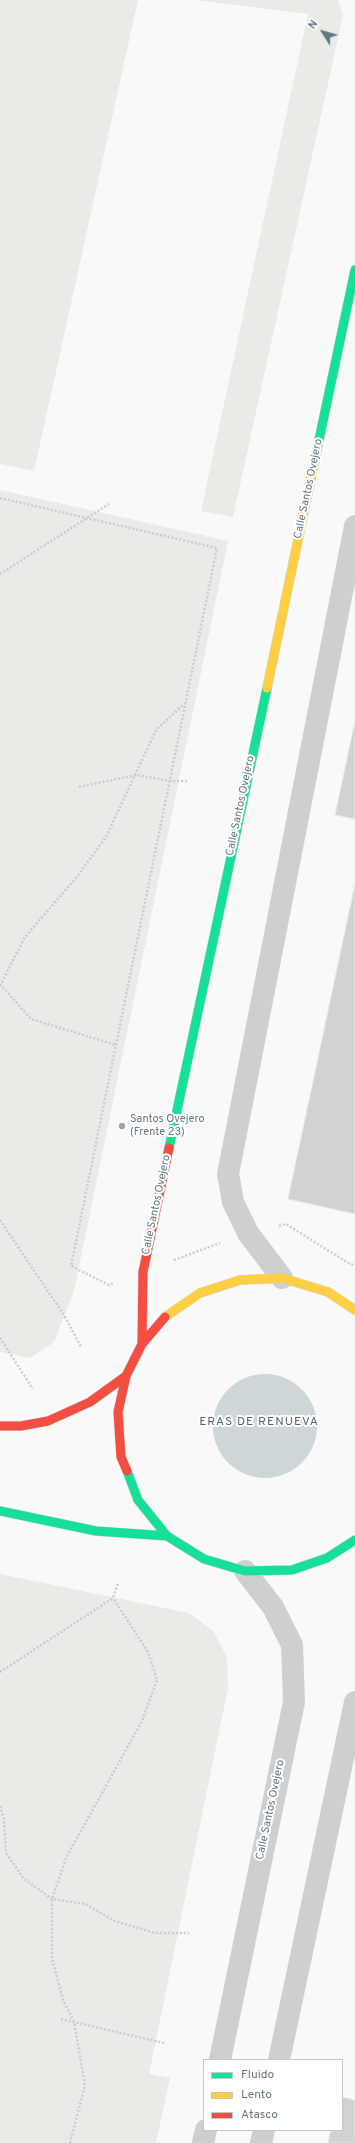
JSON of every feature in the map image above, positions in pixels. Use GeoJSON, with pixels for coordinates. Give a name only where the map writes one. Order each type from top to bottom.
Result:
{"type":"FeatureCollection","features":[{"type":"Feature","properties":{"kind":"street","name":"Calle Santos Ovejero"},"geometry":{"type":"LineString","coordinates":[[142,1344],[142,1272],[355,270]]}},
{"type":"Feature","properties":{"kind":"street"},"geometry":{"type":"LineString","coordinates":[[282,1278],[248,1233],[233,1202],[228,1174],[355,526]]}},
{"type":"Feature","properties":{"kind":"street"},"geometry":{"type":"LineString","coordinates":[[355,1310],[328,1292],[282,1278],[240,1280],[200,1293],[166,1315],[142,1344],[126,1376],[118,1412],[121,1457],[138,1500],[167,1536],[204,1559],[246,1571],[292,1570],[327,1558],[355,1540]]}},
{"type":"Feature","properties":{"kind":"street"},"geometry":{"type":"LineString","coordinates":[[0,1426],[48,1421],[90,1402],[126,1376]]}},
{"type":"Feature","properties":{"kind":"street"},"geometry":{"type":"LineString","coordinates":[[0,1511],[96,1531],[167,1536]]}},
{"type":"Feature","properties":{"kind":"street","name":"Calle Santos Ovejero"},"geometry":{"type":"LineString","coordinates":[[220,2059],[294,1702],[292,1645],[273,1607],[246,1571]]}},
{"type":"Feature","properties":{"kind":"street"},"geometry":{"type":"LineString","coordinates":[[279,2059],[355,1702]]}},
{"type":"Feature","properties":{"kind":"street"},"geometry":{"type":"LineString","coordinates":[[203,2143],[206,2131]]}},
{"type":"Feature","properties":{"kind":"street"},"geometry":{"type":"LineString","coordinates":[[261,2143],[264,2131]]}},
{"type":"Feature","properties":{"kind":"path"},"geometry":{"type":"LineString","coordinates":[[0,498],[217,548],[71,1266],[109,1285]]}},
{"type":"Feature","properties":{"kind":"path"},"geometry":{"type":"LineString","coordinates":[[0,574],[109,504]]}},
{"type":"Feature","properties":{"kind":"path"},"geometry":{"type":"LineString","coordinates":[[116,1045],[31,1019],[0,984],[25,937],[76,878],[106,837],[156,730],[186,702]]}},
{"type":"Feature","properties":{"kind":"path"},"geometry":{"type":"LineString","coordinates":[[79,787],[136,775],[170,781],[188,781]]}},
{"type":"Feature","properties":{"kind":"path"},"geometry":{"type":"LineString","coordinates":[[0,1220],[64,1315],[80,1346]]}},
{"type":"Feature","properties":{"kind":"path"},"geometry":{"type":"LineString","coordinates":[[286,1224],[350,1264],[355,1265]]}},
{"type":"Feature","properties":{"kind":"path"},"geometry":{"type":"LineString","coordinates":[[167,1262],[222,1242]]}},
{"type":"Feature","properties":{"kind":"path"},"geometry":{"type":"LineString","coordinates":[[0,1338],[33,1389]]}},
{"type":"Feature","properties":{"kind":"path"},"geometry":{"type":"LineString","coordinates":[[0,1672],[113,1598],[118,1583]]}},
{"type":"Feature","properties":{"kind":"path"},"geometry":{"type":"LineString","coordinates":[[70,2143],[85,2085],[74,2022],[63,2000],[52,1958],[52,1899],[68,1856],[142,1721],[157,1680],[148,1652],[113,1598]]}},
{"type":"Feature","properties":{"kind":"path"},"geometry":{"type":"LineString","coordinates":[[0,1806],[4,1820],[6,1854],[24,1879],[52,1899],[85,1904],[114,1921],[155,1933],[188,1933]]}},
{"type":"Feature","properties":{"kind":"path"},"geometry":{"type":"LineString","coordinates":[[61,2019],[164,2043]]}},
{"type":"Feature","properties":{"kind":"shaded area"},"geometry":{"type":"Polygon","coordinates":[[[0,0],[138,0],[34,471],[0,464],[0,0]]]}},
{"type":"Feature","properties":{"kind":"shaded area"},"geometry":{"type":"Polygon","coordinates":[[[195,0],[338,0],[343,15],[233,517],[201,511],[308,14],[195,0]]]}},
{"type":"Feature","properties":{"kind":"shaded area"},"geometry":{"type":"Polygon","coordinates":[[[0,490],[228,541],[74,1291],[54,1342],[30,1358],[0,1352],[0,490]]]}},
{"type":"Feature","properties":{"kind":"shaded area"},"geometry":{"type":"Polygon","coordinates":[[[265,1374],[285,1378],[302,1389],[313,1406],[317,1426],[313,1446],[302,1463],[285,1474],[265,1478],[245,1474],[228,1463],[217,1446],[213,1426],[217,1406],[228,1389],[245,1378],[265,1374]]]}},
{"type":"Feature","properties":{"kind":"shaded area"},"geometry":{"type":"Polygon","coordinates":[[[0,1574],[189,1613],[213,1631],[227,1657],[228,1688],[149,2074],[170,2078],[156,2143],[0,2143],[0,1574]]]}},
{"type":"Feature","properties":{"kind":"building"},"geometry":{"type":"Polygon","coordinates":[[[355,721],[355,819],[335,815],[355,721]]]}},
{"type":"Feature","properties":{"kind":"building"},"geometry":{"type":"Polygon","coordinates":[[[355,884],[355,1214],[288,1199],[355,884]]]}},
{"type":"Feature","properties":{"kind":"building"},"geometry":{"type":"Polygon","coordinates":[[[343,2097],[355,2100],[355,2143],[328,2143],[331,2131],[343,2131],[343,2097]]]}},
{"type":"Feature","properties":{"kind":"traffic: fast"},"geometry":{"type":"LineString","coordinates":[[316,454],[355,270]]}},
{"type":"Feature","properties":{"kind":"traffic: fast"},"geometry":{"type":"LineString","coordinates":[[169,1148],[267,688]]}},
{"type":"Feature","properties":{"kind":"traffic: fast"},"geometry":{"type":"LineString","coordinates":[[127,1471],[138,1500],[167,1536],[204,1559],[245,1571],[292,1570],[327,1558],[355,1540]]}},
{"type":"Feature","properties":{"kind":"traffic: fast"},"geometry":{"type":"LineString","coordinates":[[0,1511],[96,1531],[167,1536]]}},
{"type":"Feature","properties":{"kind":"traffic: slow"},"geometry":{"type":"LineString","coordinates":[[267,688],[316,454]]}},
{"type":"Feature","properties":{"kind":"traffic: slow"},"geometry":{"type":"LineString","coordinates":[[165,1317],[200,1293],[240,1280],[282,1278],[328,1292],[355,1310]]}},
{"type":"Feature","properties":{"kind":"traffic: jam"},"geometry":{"type":"LineString","coordinates":[[142,1344],[143,1272],[169,1148]]}},
{"type":"Feature","properties":{"kind":"traffic: jam"},"geometry":{"type":"LineString","coordinates":[[127,1471],[121,1457],[118,1412],[126,1376],[142,1344],[165,1317]]}},
{"type":"Feature","properties":{"kind":"traffic: jam"},"geometry":{"type":"LineString","coordinates":[[0,1426],[21,1426],[48,1421],[90,1402],[126,1376]]}},
{"type":"Feature","properties":{"kind":"place","name":"Santos Ovejero (Frente 23)"},"geometry":{"type":"Point","coordinates":[122,1126]}},
{"type":"Feature","properties":{"kind":"district","name":"ERAS DE RENUEVA"},"geometry":{"type":"Point","coordinates":[259,1423]}}]}
